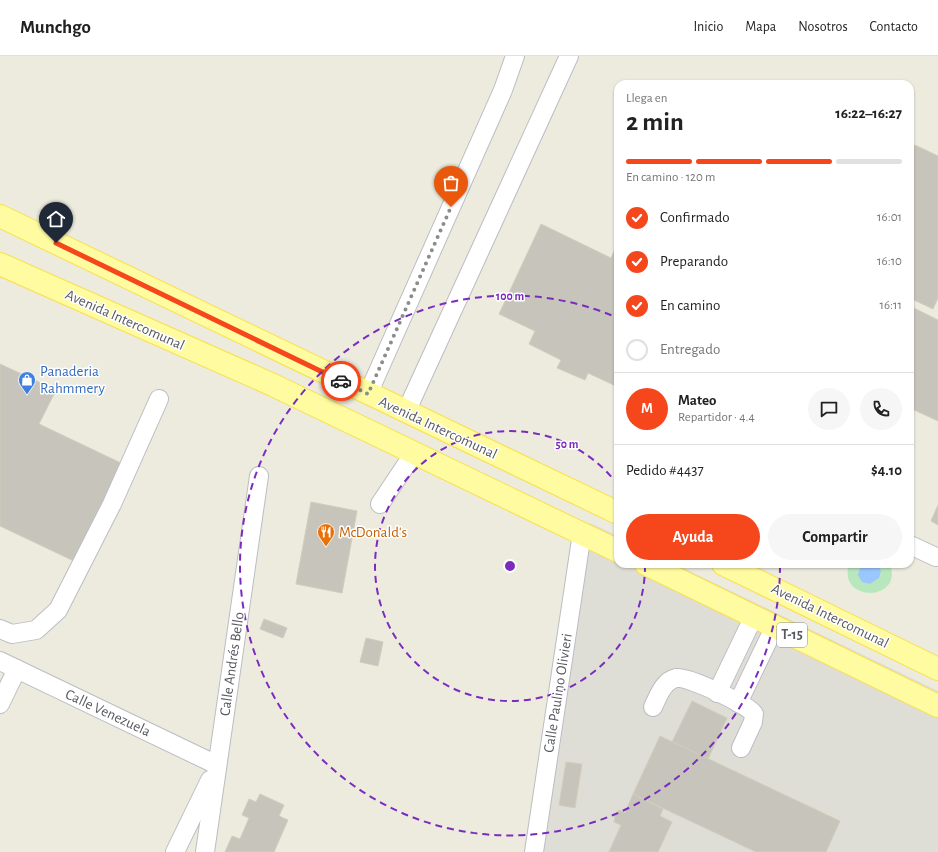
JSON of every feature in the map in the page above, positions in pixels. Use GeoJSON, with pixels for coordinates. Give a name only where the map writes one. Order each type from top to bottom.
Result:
{"type":"FeatureCollection","features":[{"type":"Feature","properties":{"kind":"main road","name":"Avenida Intercomunal"},"geometry":{"type":"LineString","coordinates":[[0,216],[614,512]]}},
{"type":"Feature","properties":{"kind":"main road","name":"Avenida Intercomunal"},"geometry":{"type":"LineString","coordinates":[[0,264],[273,385],[614,549]]}},
{"type":"Feature","properties":{"kind":"main road","name":"T-15"},"geometry":{"type":"LineString","coordinates":[[654,568],[938,706]]}},
{"type":"Feature","properties":{"kind":"main road","name":"Avenida Intercomunal"},"geometry":{"type":"LineString","coordinates":[[731,568],[938,669]]}},
{"type":"Feature","properties":{"kind":"street"},"geometry":{"type":"LineString","coordinates":[[368,394],[503,90],[515,56]]}},
{"type":"Feature","properties":{"kind":"street"},"geometry":{"type":"LineString","coordinates":[[406,412],[569,56]]}},
{"type":"Feature","properties":{"kind":"street"},"geometry":{"type":"LineString","coordinates":[[0,629],[12,634],[36,630],[58,610],[112,504],[159,399]]}},
{"type":"Feature","properties":{"kind":"street"},"geometry":{"type":"LineString","coordinates":[[380,504],[414,453]]}},
{"type":"Feature","properties":{"kind":"street","name":"Calle Andrés Bello"},"geometry":{"type":"LineString","coordinates":[[205,852],[259,476]]}},
{"type":"Feature","properties":{"kind":"street","name":"Calle Paulino Olivieri"},"geometry":{"type":"LineString","coordinates":[[534,852],[582,533]]}},
{"type":"Feature","properties":{"kind":"street"},"geometry":{"type":"LineString","coordinates":[[914,547],[936,557]]}},
{"type":"Feature","properties":{"kind":"street"},"geometry":{"type":"LineString","coordinates":[[718,693],[754,616]]}},
{"type":"Feature","properties":{"kind":"street"},"geometry":{"type":"LineString","coordinates":[[738,703],[774,626]]}},
{"type":"Feature","properties":{"kind":"street","name":"Calle Venezuela"},"geometry":{"type":"LineString","coordinates":[[0,661],[217,765]]}},
{"type":"Feature","properties":{"kind":"street"},"geometry":{"type":"LineString","coordinates":[[0,704],[17,669]]}},
{"type":"Feature","properties":{"kind":"street"},"geometry":{"type":"LineString","coordinates":[[653,707],[662,688],[669,681],[676,678],[685,679],[718,693],[750,709],[754,714],[753,722],[741,748]]}},
{"type":"Feature","properties":{"kind":"street"},"geometry":{"type":"LineString","coordinates":[[175,852],[217,765]]}},
{"type":"Feature","properties":{"kind":"street"},"geometry":{"type":"LineString","coordinates":[[188,825],[192,822],[201,823],[206,826],[208,832]]}},
{"type":"Feature","properties":{"kind":"shaded area"},"geometry":{"type":"Polygon","coordinates":[[[590,523],[614,534],[614,568],[683,568],[938,691],[938,852],[541,852],[590,523]]]}},
{"type":"Feature","properties":{"kind":"green space"},"geometry":{"type":"Polygon","coordinates":[[[849,568],[891,568],[892,577],[888,586],[880,591],[870,593],[860,591],[852,586],[848,577],[849,568]]]}},
{"type":"Feature","properties":{"kind":"water"},"geometry":{"type":"Polygon","coordinates":[[[860,568],[880,568],[881,571],[879,578],[870,584],[862,582],[858,575],[860,568]]]}},
{"type":"Feature","properties":{"kind":"building"},"geometry":{"type":"Polygon","coordinates":[[[915,145],[938,156],[938,298],[933,309],[914,300],[915,145]]]}},
{"type":"Feature","properties":{"kind":"building"},"geometry":{"type":"Polygon","coordinates":[[[541,224],[611,258],[614,252],[614,385],[588,373],[585,380],[557,368],[561,360],[529,344],[535,331],[499,314],[541,224]]]}},
{"type":"Feature","properties":{"kind":"building"},"geometry":{"type":"Polygon","coordinates":[[[914,308],[938,320],[938,421],[914,410],[914,308]]]}},
{"type":"Feature","properties":{"kind":"building"},"geometry":{"type":"Polygon","coordinates":[[[0,364],[56,390],[39,424],[123,464],[76,562],[0,526],[0,364]]]}},
{"type":"Feature","properties":{"kind":"building","name":"McDonald's"},"geometry":{"type":"Polygon","coordinates":[[[311,502],[357,511],[342,593],[296,584],[311,502]]]}},
{"type":"Feature","properties":{"kind":"building"},"geometry":{"type":"Polygon","coordinates":[[[938,505],[938,525],[931,521],[938,505]]]}},
{"type":"Feature","properties":{"kind":"building"},"geometry":{"type":"Polygon","coordinates":[[[264,619],[287,628],[283,638],[260,629],[264,619]]]}},
{"type":"Feature","properties":{"kind":"building"},"geometry":{"type":"Polygon","coordinates":[[[366,638],[383,642],[378,666],[360,662],[366,638]]]}},
{"type":"Feature","properties":{"kind":"building"},"geometry":{"type":"Polygon","coordinates":[[[692,701],[727,718],[708,759],[672,742],[692,701]]]}},
{"type":"Feature","properties":{"kind":"building"},"geometry":{"type":"Polygon","coordinates":[[[660,736],[840,821],[826,852],[756,852],[633,794],[660,736]]]}},
{"type":"Feature","properties":{"kind":"building"},"geometry":{"type":"Polygon","coordinates":[[[566,762],[582,764],[575,808],[559,805],[566,762]]]}},
{"type":"Feature","properties":{"kind":"building"},"geometry":{"type":"Polygon","coordinates":[[[260,794],[284,805],[279,816],[288,820],[274,852],[225,852],[232,836],[240,839],[249,818],[242,815],[249,799],[256,802],[260,794]]]}},
{"type":"Feature","properties":{"kind":"building"},"geometry":{"type":"Polygon","coordinates":[[[633,794],[663,809],[660,816],[672,822],[658,852],[609,852],[621,825],[614,822],[615,815],[619,810],[625,813],[633,794]]]}},
{"type":"Feature","properties":{"kind":"way so far"},"geometry":{"type":"LineString","coordinates":[[341,381],[368,394],[381,368],[451,207]]}},
{"type":"Feature","properties":{"kind":"place","name":"Panaderia Rahmmery"},"geometry":{"type":"Point","coordinates":[27,395]}},
{"type":"Feature","properties":{"kind":"place","name":"McDonald's"},"geometry":{"type":"Point","coordinates":[326,547]}},
{"type":"Feature","properties":{"kind":"route"},"geometry":{"type":"LineString","coordinates":[[56,243],[341,381]]}}]}
